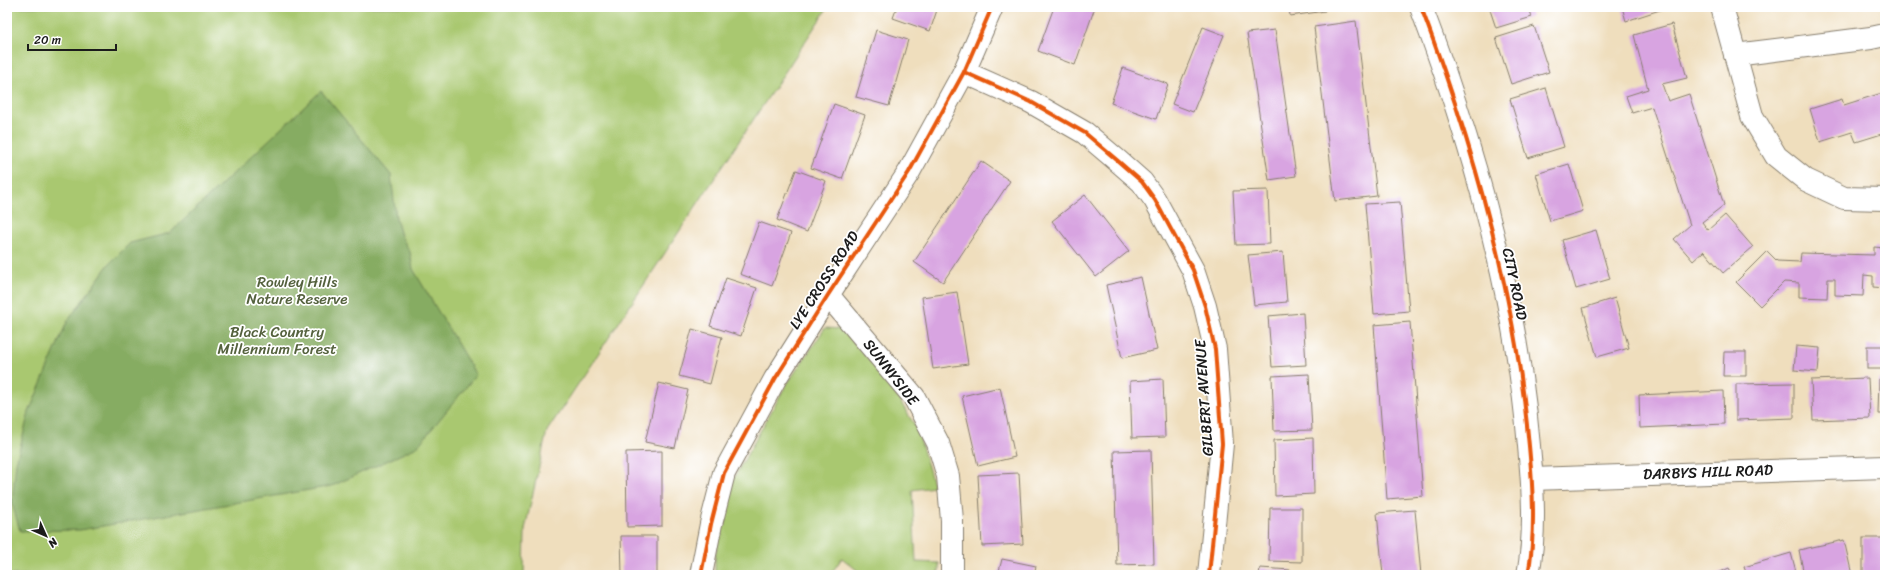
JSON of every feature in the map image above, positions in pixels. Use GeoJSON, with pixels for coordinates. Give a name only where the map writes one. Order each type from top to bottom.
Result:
{"type":"FeatureCollection","features":[{"type":"Feature","properties":{"kind":"street","name":"LYE CROSS ROAD"},"geometry":{"type":"LineString","coordinates":[[701,575],[711,524],[724,473],[775,379],[909,172],[964,72],[992,7]]}},
{"type":"Feature","properties":{"kind":"street","name":"CITY ROAD"},"geometry":{"type":"LineString","coordinates":[[1421,7],[1440,57],[1463,131],[1496,248],[1525,396],[1532,479],[1532,558],[1528,575]]}},
{"type":"Feature","properties":{"kind":"street"},"geometry":{"type":"LineString","coordinates":[[1722,7],[1752,116],[1776,156],[1806,180],[1844,198],[1885,199]]}},
{"type":"Feature","properties":{"kind":"street"},"geometry":{"type":"LineString","coordinates":[[1735,55],[1885,35]]}},
{"type":"Feature","properties":{"kind":"street","name":"GILBERT AVENUE"},"geometry":{"type":"LineString","coordinates":[[964,72],[1031,102],[1085,133],[1118,160],[1142,182],[1155,200],[1193,270],[1205,306],[1215,349],[1222,444],[1209,575]]}},
{"type":"Feature","properties":{"kind":"street","name":"SUNNYSIDE"},"geometry":{"type":"LineString","coordinates":[[828,295],[914,398],[938,443],[948,476],[952,520],[952,575]]}},
{"type":"Feature","properties":{"kind":"street","name":"DARBYS HILL ROAD"},"geometry":{"type":"LineString","coordinates":[[1532,479],[1885,467]]}},
{"type":"Feature","properties":{"kind":"green space","name":"Rowley Hills Nature Reserve"},"geometry":{"type":"Polygon","coordinates":[[[7,7],[828,7],[547,431],[525,529],[524,575],[7,575],[7,7]]]}},
{"type":"Feature","properties":{"kind":"green space","name":"Black Country Millennium Forest"},"geometry":{"type":"Polygon","coordinates":[[[321,91],[391,175],[396,218],[401,236],[410,252],[413,269],[476,375],[417,447],[332,486],[80,530],[20,531],[12,503],[16,463],[29,412],[67,322],[109,264],[130,243],[170,233],[321,91]]]}},
{"type":"Feature","properties":{"kind":"green space"},"geometry":{"type":"Polygon","coordinates":[[[825,328],[842,329],[889,383],[917,429],[934,487],[912,490],[916,562],[939,563],[939,571],[936,575],[863,575],[842,558],[830,575],[715,575],[715,556],[730,485],[785,387],[825,328]]]}},
{"type":"Feature","properties":{"kind":"building"},"geometry":{"type":"Polygon","coordinates":[[[897,7],[938,7],[930,31],[893,18],[897,7]]]}},
{"type":"Feature","properties":{"kind":"building"},"geometry":{"type":"Polygon","coordinates":[[[1054,7],[1095,7],[1075,65],[1038,51],[1054,7]]]}},
{"type":"Feature","properties":{"kind":"building"},"geometry":{"type":"Polygon","coordinates":[[[1289,7],[1325,7],[1325,11],[1290,16],[1289,7]]]}},
{"type":"Feature","properties":{"kind":"building"},"geometry":{"type":"Polygon","coordinates":[[[1489,7],[1529,7],[1532,17],[1496,28],[1489,7]]]}},
{"type":"Feature","properties":{"kind":"building"},"geometry":{"type":"Polygon","coordinates":[[[1622,7],[1669,7],[1626,21],[1622,7]]]}},
{"type":"Feature","properties":{"kind":"building"},"geometry":{"type":"Polygon","coordinates":[[[1356,21],[1377,196],[1335,201],[1314,27],[1356,21]]]}},
{"type":"Feature","properties":{"kind":"building"},"geometry":{"type":"Polygon","coordinates":[[[1672,24],[1687,78],[1662,84],[1668,101],[1689,94],[1724,205],[1702,222],[1708,230],[1725,215],[1753,247],[1723,273],[1704,251],[1693,261],[1674,239],[1690,225],[1652,107],[1632,113],[1626,96],[1648,89],[1634,35],[1672,24]]]}},
{"type":"Feature","properties":{"kind":"building"},"geometry":{"type":"Polygon","coordinates":[[[1534,26],[1549,72],[1511,84],[1496,38],[1534,26]]]}},
{"type":"Feature","properties":{"kind":"building"},"geometry":{"type":"Polygon","coordinates":[[[1203,27],[1224,35],[1193,112],[1172,104],[1203,27]]]}},
{"type":"Feature","properties":{"kind":"building"},"geometry":{"type":"Polygon","coordinates":[[[876,30],[908,40],[889,106],[856,97],[876,30]]]}},
{"type":"Feature","properties":{"kind":"building"},"geometry":{"type":"Polygon","coordinates":[[[1275,30],[1296,176],[1269,180],[1247,33],[1275,30]]]}},
{"type":"Feature","properties":{"kind":"building"},"geometry":{"type":"Polygon","coordinates":[[[1123,68],[1168,84],[1156,119],[1111,103],[1123,68]]]}},
{"type":"Feature","properties":{"kind":"building"},"geometry":{"type":"Polygon","coordinates":[[[1546,88],[1564,147],[1528,158],[1510,99],[1546,88]]]}},
{"type":"Feature","properties":{"kind":"building"},"geometry":{"type":"Polygon","coordinates":[[[1885,92],[1885,133],[1856,142],[1852,132],[1820,142],[1810,109],[1842,99],[1844,105],[1885,92]]]}},
{"type":"Feature","properties":{"kind":"building"},"geometry":{"type":"Polygon","coordinates":[[[834,104],[865,115],[842,179],[811,168],[834,104]]]}},
{"type":"Feature","properties":{"kind":"building"},"geometry":{"type":"Polygon","coordinates":[[[981,161],[1010,181],[943,282],[914,262],[981,161]]]}},
{"type":"Feature","properties":{"kind":"building"},"geometry":{"type":"Polygon","coordinates":[[[1569,164],[1583,211],[1550,221],[1536,174],[1569,164]]]}},
{"type":"Feature","properties":{"kind":"building"},"geometry":{"type":"Polygon","coordinates":[[[796,170],[826,181],[807,232],[777,220],[796,170]]]}},
{"type":"Feature","properties":{"kind":"building"},"geometry":{"type":"Polygon","coordinates":[[[1268,190],[1270,244],[1236,245],[1233,191],[1268,190]]]}},
{"type":"Feature","properties":{"kind":"building"},"geometry":{"type":"Polygon","coordinates":[[[1085,195],[1129,251],[1096,277],[1052,221],[1085,195]]]}},
{"type":"Feature","properties":{"kind":"building"},"geometry":{"type":"Polygon","coordinates":[[[1400,202],[1409,311],[1374,314],[1365,204],[1400,202]]]}},
{"type":"Feature","properties":{"kind":"building"},"geometry":{"type":"Polygon","coordinates":[[[759,222],[791,233],[772,286],[740,274],[759,222]]]}},
{"type":"Feature","properties":{"kind":"building"},"geometry":{"type":"Polygon","coordinates":[[[1596,230],[1610,279],[1576,289],[1562,240],[1596,230]]]}},
{"type":"Feature","properties":{"kind":"building"},"geometry":{"type":"Polygon","coordinates":[[[1874,247],[1885,248],[1885,288],[1873,287],[1873,276],[1864,275],[1863,296],[1835,295],[1835,279],[1828,279],[1827,298],[1799,297],[1799,283],[1784,282],[1760,306],[1736,282],[1767,251],[1777,261],[1800,262],[1801,253],[1874,255],[1874,247]]]}},
{"type":"Feature","properties":{"kind":"building"},"geometry":{"type":"Polygon","coordinates":[[[1283,252],[1287,302],[1254,305],[1248,255],[1283,252]]]}},
{"type":"Feature","properties":{"kind":"building"},"geometry":{"type":"Polygon","coordinates":[[[1141,277],[1157,350],[1122,358],[1106,285],[1141,277]]]}},
{"type":"Feature","properties":{"kind":"building"},"geometry":{"type":"Polygon","coordinates":[[[726,278],[757,288],[741,336],[710,326],[726,278]]]}},
{"type":"Feature","properties":{"kind":"building"},"geometry":{"type":"Polygon","coordinates":[[[957,292],[968,364],[933,369],[922,297],[957,292]]]}},
{"type":"Feature","properties":{"kind":"building"},"geometry":{"type":"Polygon","coordinates":[[[1615,298],[1629,348],[1597,357],[1583,308],[1615,298]]]}},
{"type":"Feature","properties":{"kind":"building"},"geometry":{"type":"Polygon","coordinates":[[[1303,313],[1306,365],[1272,367],[1268,316],[1303,313]]]}},
{"type":"Feature","properties":{"kind":"building"},"geometry":{"type":"Polygon","coordinates":[[[1410,322],[1423,496],[1387,499],[1374,325],[1410,322]]]}},
{"type":"Feature","properties":{"kind":"building"},"geometry":{"type":"Polygon","coordinates":[[[692,329],[722,337],[710,384],[679,376],[692,329]]]}},
{"type":"Feature","properties":{"kind":"building"},"geometry":{"type":"Polygon","coordinates":[[[1796,346],[1820,348],[1818,372],[1794,370],[1796,346]]]}},
{"type":"Feature","properties":{"kind":"building"},"geometry":{"type":"Polygon","coordinates":[[[1867,346],[1885,346],[1885,369],[1867,369],[1867,346]]]}},
{"type":"Feature","properties":{"kind":"building"},"geometry":{"type":"Polygon","coordinates":[[[1724,352],[1746,352],[1746,376],[1723,376],[1724,352]]]}},
{"type":"Feature","properties":{"kind":"building"},"geometry":{"type":"Polygon","coordinates":[[[1309,374],[1312,430],[1274,431],[1272,376],[1309,374]]]}},
{"type":"Feature","properties":{"kind":"building"},"geometry":{"type":"Polygon","coordinates":[[[1868,378],[1870,418],[1813,420],[1811,380],[1868,378]]]}},
{"type":"Feature","properties":{"kind":"building"},"geometry":{"type":"Polygon","coordinates":[[[1163,379],[1165,437],[1132,438],[1130,381],[1163,379]]]}},
{"type":"Feature","properties":{"kind":"building"},"geometry":{"type":"Polygon","coordinates":[[[1879,379],[1885,379],[1885,414],[1878,414],[1879,379]]]}},
{"type":"Feature","properties":{"kind":"building"},"geometry":{"type":"Polygon","coordinates":[[[659,383],[688,390],[675,448],[645,442],[659,383]]]}},
{"type":"Feature","properties":{"kind":"building"},"geometry":{"type":"Polygon","coordinates":[[[1794,383],[1794,418],[1736,420],[1736,384],[1794,383]]]}},
{"type":"Feature","properties":{"kind":"building"},"geometry":{"type":"Polygon","coordinates":[[[1000,387],[1015,457],[978,466],[962,396],[1000,387]]]}},
{"type":"Feature","properties":{"kind":"building"},"geometry":{"type":"Polygon","coordinates":[[[1723,391],[1724,424],[1640,428],[1639,395],[1723,391]]]}},
{"type":"Feature","properties":{"kind":"building"},"geometry":{"type":"Polygon","coordinates":[[[1313,438],[1314,494],[1275,496],[1274,440],[1313,438]]]}},
{"type":"Feature","properties":{"kind":"building"},"geometry":{"type":"Polygon","coordinates":[[[1151,450],[1154,564],[1117,565],[1114,451],[1151,450]]]}},
{"type":"Feature","properties":{"kind":"building"},"geometry":{"type":"Polygon","coordinates":[[[662,451],[662,526],[627,527],[626,452],[662,451]]]}},
{"type":"Feature","properties":{"kind":"building"},"geometry":{"type":"Polygon","coordinates":[[[1019,473],[1023,544],[982,546],[978,475],[1019,473]]]}},
{"type":"Feature","properties":{"kind":"building"},"geometry":{"type":"Polygon","coordinates":[[[1270,508],[1302,508],[1302,562],[1269,561],[1270,508]]]}},
{"type":"Feature","properties":{"kind":"building"},"geometry":{"type":"Polygon","coordinates":[[[1415,510],[1421,575],[1383,575],[1377,513],[1415,510]]]}},
{"type":"Feature","properties":{"kind":"building"},"geometry":{"type":"Polygon","coordinates":[[[621,536],[657,536],[657,575],[622,575],[621,536]]]}},
{"type":"Feature","properties":{"kind":"building"},"geometry":{"type":"Polygon","coordinates":[[[1863,538],[1885,538],[1885,575],[1863,575],[1863,538]]]}},
{"type":"Feature","properties":{"kind":"building"},"geometry":{"type":"Polygon","coordinates":[[[1844,540],[1852,575],[1804,575],[1799,550],[1844,540]]]}},
{"type":"Feature","properties":{"kind":"building"},"geometry":{"type":"Polygon","coordinates":[[[1791,553],[1797,575],[1747,575],[1744,567],[1791,553]]]}},
{"type":"Feature","properties":{"kind":"building"},"geometry":{"type":"Polygon","coordinates":[[[1002,559],[1036,566],[1034,575],[998,575],[1002,559]]]}},
{"type":"Feature","properties":{"kind":"building"},"geometry":{"type":"Polygon","coordinates":[[[1260,568],[1291,570],[1290,575],[1259,575],[1260,568]]]}},
{"type":"Feature","properties":{"kind":"building"},"geometry":{"type":"Polygon","coordinates":[[[1729,568],[1733,575],[1714,575],[1729,568]]]}},
{"type":"Feature","properties":{"kind":"cycle path"},"geometry":{"type":"LineString","coordinates":[[701,575],[711,524],[724,473],[775,379],[909,172],[964,72],[992,7]]}},
{"type":"Feature","properties":{"kind":"cycle path"},"geometry":{"type":"LineString","coordinates":[[1421,7],[1475,168],[1503,278],[1514,334],[1523,390],[1532,478],[1533,527],[1531,559],[1528,575]]}},
{"type":"Feature","properties":{"kind":"cycle path"},"geometry":{"type":"LineString","coordinates":[[964,72],[1031,102],[1085,133],[1118,161],[1142,182],[1155,200],[1193,270],[1205,306],[1215,349],[1222,444],[1209,575]]}}]}
